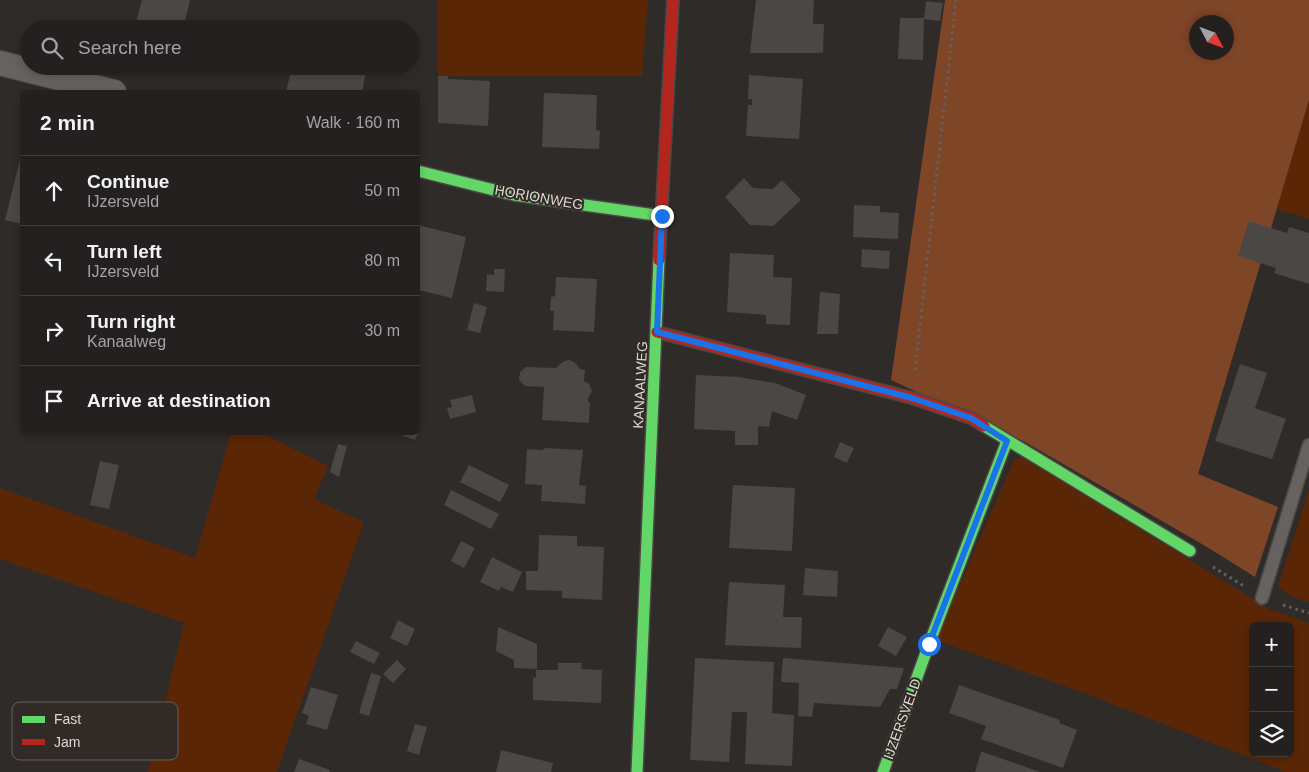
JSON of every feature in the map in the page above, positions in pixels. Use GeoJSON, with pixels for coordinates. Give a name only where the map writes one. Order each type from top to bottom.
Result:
{"type":"FeatureCollection","features":[{"type":"Feature","properties":{"kind":"street","name":"KANAALWEG"},"geometry":{"type":"LineString","coordinates":[[638,772],[673,0]]}},
{"type":"Feature","properties":{"kind":"street"},"geometry":{"type":"LineString","coordinates":[[0,63],[20,68]]}},
{"type":"Feature","properties":{"kind":"street"},"geometry":{"type":"LineString","coordinates":[[47,75],[106,90]]}},
{"type":"Feature","properties":{"kind":"street","name":"HORIONWEG"},"geometry":{"type":"LineString","coordinates":[[420,172],[514,195],[662,216]]}},
{"type":"Feature","properties":{"kind":"street"},"geometry":{"type":"LineString","coordinates":[[657,332],[912,398],[971,418],[1190,551]]}},
{"type":"Feature","properties":{"kind":"street","name":"IJZERSVELD"},"geometry":{"type":"LineString","coordinates":[[884,772],[929,644],[1007,441]]}},
{"type":"Feature","properties":{"kind":"lane"},"geometry":{"type":"LineString","coordinates":[[1262,598],[1309,444]]}},
{"type":"Feature","properties":{"kind":"path"},"geometry":{"type":"LineString","coordinates":[[912,398],[956,0]]}},
{"type":"Feature","properties":{"kind":"shaded area"},"geometry":{"type":"Polygon","coordinates":[[[437,0],[648,0],[642,76],[438,76],[437,0]]]}},
{"type":"Feature","properties":{"kind":"shaded area"},"geometry":{"type":"Polygon","coordinates":[[[945,0],[1309,0],[1309,100],[1198,474],[1278,507],[1255,577],[1207,547],[1025,442],[891,380],[945,0]]]}},
{"type":"Feature","properties":{"kind":"shaded area"},"geometry":{"type":"Polygon","coordinates":[[[1309,100],[1309,219],[1276,209],[1309,100]]]}},
{"type":"Feature","properties":{"kind":"shaded area"},"geometry":{"type":"Polygon","coordinates":[[[230,435],[265,435],[328,466],[314,499],[364,522],[277,772],[148,772],[151,760],[178,760],[178,702],[165,702],[184,623],[0,559],[0,488],[195,558],[230,435]]]}},
{"type":"Feature","properties":{"kind":"shaded area"},"geometry":{"type":"Polygon","coordinates":[[[1022,457],[1271,610],[1309,623],[1309,772],[1286,772],[1092,696],[936,640],[1014,460],[1022,457]]]}},
{"type":"Feature","properties":{"kind":"shaded area"},"geometry":{"type":"Polygon","coordinates":[[[1309,490],[1309,602],[1295,598],[1278,587],[1309,490]]]}},
{"type":"Feature","properties":{"kind":"building"},"geometry":{"type":"Polygon","coordinates":[[[142,0],[190,0],[185,20],[136,20],[142,0]]]}},
{"type":"Feature","properties":{"kind":"building"},"geometry":{"type":"Polygon","coordinates":[[[756,0],[814,0],[813,24],[824,24],[823,53],[750,53],[756,0]]]}},
{"type":"Feature","properties":{"kind":"building"},"geometry":{"type":"Polygon","coordinates":[[[926,1],[943,3],[940,21],[924,19],[926,1]]]}},
{"type":"Feature","properties":{"kind":"building"},"geometry":{"type":"Polygon","coordinates":[[[900,18],[924,18],[923,60],[898,59],[900,18]]]}},
{"type":"Feature","properties":{"kind":"building"},"geometry":{"type":"Polygon","coordinates":[[[290,75],[365,75],[362,90],[286,90],[290,75]]]}},
{"type":"Feature","properties":{"kind":"building"},"geometry":{"type":"Polygon","coordinates":[[[749,75],[803,79],[799,139],[746,136],[748,105],[752,105],[752,99],[748,99],[749,75]]]}},
{"type":"Feature","properties":{"kind":"building"},"geometry":{"type":"Polygon","coordinates":[[[438,76],[448,76],[448,79],[490,81],[488,126],[438,123],[438,76]]]}},
{"type":"Feature","properties":{"kind":"building"},"geometry":{"type":"Polygon","coordinates":[[[544,93],[597,95],[596,130],[600,131],[599,149],[542,147],[544,93]]]}},
{"type":"Feature","properties":{"kind":"building"},"geometry":{"type":"Polygon","coordinates":[[[20,160],[20,224],[5,220],[20,160]]]}},
{"type":"Feature","properties":{"kind":"building"},"geometry":{"type":"Polygon","coordinates":[[[744,178],[753,188],[773,189],[782,180],[801,200],[773,226],[750,225],[725,197],[744,178]]]}},
{"type":"Feature","properties":{"kind":"building"},"geometry":{"type":"Polygon","coordinates":[[[854,205],[880,206],[880,212],[899,213],[898,239],[853,237],[854,205]]]}},
{"type":"Feature","properties":{"kind":"building"},"geometry":{"type":"Polygon","coordinates":[[[1249,221],[1287,233],[1289,227],[1309,233],[1309,284],[1274,273],[1276,268],[1238,256],[1249,221]]]}},
{"type":"Feature","properties":{"kind":"building"},"geometry":{"type":"Polygon","coordinates":[[[420,226],[466,237],[452,298],[420,290],[420,226]]]}},
{"type":"Feature","properties":{"kind":"building"},"geometry":{"type":"Polygon","coordinates":[[[862,249],[890,251],[889,269],[861,267],[862,249]]]}},
{"type":"Feature","properties":{"kind":"building"},"geometry":{"type":"Polygon","coordinates":[[[730,253],[774,255],[773,277],[792,278],[790,325],[766,324],[766,315],[727,312],[730,253]]]}},
{"type":"Feature","properties":{"kind":"building"},"geometry":{"type":"Polygon","coordinates":[[[494,269],[505,269],[504,292],[486,291],[487,274],[494,275],[494,269]]]}},
{"type":"Feature","properties":{"kind":"building"},"geometry":{"type":"Polygon","coordinates":[[[556,277],[597,279],[594,332],[553,330],[554,311],[550,311],[551,297],[555,296],[556,277]]]}},
{"type":"Feature","properties":{"kind":"building"},"geometry":{"type":"Polygon","coordinates":[[[820,292],[840,294],[838,334],[817,334],[820,292]]]}},
{"type":"Feature","properties":{"kind":"building"},"geometry":{"type":"Polygon","coordinates":[[[474,303],[487,307],[480,333],[467,330],[474,303]]]}},
{"type":"Feature","properties":{"kind":"building"},"geometry":{"type":"Polygon","coordinates":[[[570,360],[580,369],[585,370],[584,381],[589,384],[592,391],[588,398],[588,402],[590,402],[589,423],[542,420],[544,387],[525,386],[519,380],[520,372],[526,367],[556,368],[564,361],[570,360]]]}},
{"type":"Feature","properties":{"kind":"building"},"geometry":{"type":"Polygon","coordinates":[[[1240,364],[1267,373],[1255,408],[1286,419],[1272,459],[1215,441],[1240,364]]]}},
{"type":"Feature","properties":{"kind":"building"},"geometry":{"type":"Polygon","coordinates":[[[696,375],[739,377],[775,383],[806,395],[797,420],[772,411],[769,427],[758,426],[758,445],[735,445],[735,431],[694,429],[696,375]]]}},
{"type":"Feature","properties":{"kind":"building"},"geometry":{"type":"Polygon","coordinates":[[[472,395],[476,412],[450,419],[447,408],[452,407],[450,400],[472,395]]]}},
{"type":"Feature","properties":{"kind":"building"},"geometry":{"type":"Polygon","coordinates":[[[401,435],[417,435],[415,440],[401,435]]]}},
{"type":"Feature","properties":{"kind":"building"},"geometry":{"type":"Polygon","coordinates":[[[840,442],[854,448],[847,463],[834,457],[840,442]]]}},
{"type":"Feature","properties":{"kind":"building"},"geometry":{"type":"Polygon","coordinates":[[[338,444],[347,446],[339,477],[330,472],[338,444]]]}},
{"type":"Feature","properties":{"kind":"building"},"geometry":{"type":"Polygon","coordinates":[[[544,448],[583,450],[579,485],[586,486],[585,504],[541,501],[542,485],[525,484],[527,449],[543,450],[544,448]]]}},
{"type":"Feature","properties":{"kind":"building"},"geometry":{"type":"Polygon","coordinates":[[[100,461],[119,465],[109,509],[90,505],[100,461]]]}},
{"type":"Feature","properties":{"kind":"building"},"geometry":{"type":"Polygon","coordinates":[[[469,465],[509,485],[500,502],[460,482],[469,465]]]}},
{"type":"Feature","properties":{"kind":"building"},"geometry":{"type":"Polygon","coordinates":[[[733,485],[795,488],[792,551],[729,548],[733,485]]]}},
{"type":"Feature","properties":{"kind":"building"},"geometry":{"type":"Polygon","coordinates":[[[451,490],[499,514],[491,529],[444,505],[451,490]]]}},
{"type":"Feature","properties":{"kind":"building"},"geometry":{"type":"Polygon","coordinates":[[[539,535],[577,536],[577,546],[604,547],[602,600],[562,598],[562,591],[526,590],[526,571],[538,571],[539,535]]]}},
{"type":"Feature","properties":{"kind":"building"},"geometry":{"type":"Polygon","coordinates":[[[461,541],[475,548],[464,568],[451,561],[461,541]]]}},
{"type":"Feature","properties":{"kind":"building"},"geometry":{"type":"Polygon","coordinates":[[[492,557],[522,572],[513,592],[501,587],[499,591],[480,582],[492,557]]]}},
{"type":"Feature","properties":{"kind":"building"},"geometry":{"type":"Polygon","coordinates":[[[805,568],[838,571],[837,597],[803,595],[805,568]]]}},
{"type":"Feature","properties":{"kind":"building"},"geometry":{"type":"Polygon","coordinates":[[[729,582],[785,585],[783,617],[802,617],[801,648],[725,645],[729,582]]]}},
{"type":"Feature","properties":{"kind":"building"},"geometry":{"type":"Polygon","coordinates":[[[398,620],[415,629],[407,646],[390,638],[398,620]]]}},
{"type":"Feature","properties":{"kind":"building"},"geometry":{"type":"Polygon","coordinates":[[[498,627],[537,644],[537,669],[514,668],[514,660],[496,651],[498,627]]]}},
{"type":"Feature","properties":{"kind":"building"},"geometry":{"type":"Polygon","coordinates":[[[888,627],[907,637],[896,656],[878,646],[888,627]]]}},
{"type":"Feature","properties":{"kind":"building"},"geometry":{"type":"Polygon","coordinates":[[[356,641],[380,653],[374,664],[350,652],[356,641]]]}},
{"type":"Feature","properties":{"kind":"building"},"geometry":{"type":"Polygon","coordinates":[[[695,658],[774,662],[772,713],[794,715],[792,766],[745,764],[747,712],[732,712],[729,762],[690,760],[695,658]]]}},
{"type":"Feature","properties":{"kind":"building"},"geometry":{"type":"Polygon","coordinates":[[[783,658],[904,669],[897,689],[890,689],[880,707],[814,703],[812,717],[798,716],[799,683],[781,682],[783,658]]]}},
{"type":"Feature","properties":{"kind":"building"},"geometry":{"type":"Polygon","coordinates":[[[397,660],[406,669],[393,683],[383,674],[397,660]]]}},
{"type":"Feature","properties":{"kind":"building"},"geometry":{"type":"Polygon","coordinates":[[[558,663],[582,663],[581,669],[602,670],[601,703],[533,700],[533,677],[536,678],[536,670],[558,670],[558,663]]]}},
{"type":"Feature","properties":{"kind":"building"},"geometry":{"type":"Polygon","coordinates":[[[371,673],[381,676],[369,716],[359,713],[371,673]]]}},
{"type":"Feature","properties":{"kind":"building"},"geometry":{"type":"Polygon","coordinates":[[[959,685],[1060,720],[1059,723],[1077,730],[1063,768],[981,739],[986,726],[949,713],[959,685]]]}},
{"type":"Feature","properties":{"kind":"building"},"geometry":{"type":"Polygon","coordinates":[[[311,687],[338,695],[327,730],[306,724],[309,716],[302,713],[311,687]]]}},
{"type":"Feature","properties":{"kind":"building"},"geometry":{"type":"Polygon","coordinates":[[[415,724],[427,727],[419,755],[407,751],[415,724]]]}},
{"type":"Feature","properties":{"kind":"building"},"geometry":{"type":"Polygon","coordinates":[[[501,750],[553,763],[551,772],[496,772],[501,750]]]}},
{"type":"Feature","properties":{"kind":"building"},"geometry":{"type":"Polygon","coordinates":[[[981,752],[983,752],[1040,772],[975,772],[981,752]]]}},
{"type":"Feature","properties":{"kind":"building"},"geometry":{"type":"Polygon","coordinates":[[[299,759],[330,770],[329,772],[294,772],[299,759]]]}},
{"type":"Feature","properties":{"kind":"traffic: fast"},"geometry":{"type":"LineString","coordinates":[[420,172],[514,195],[662,216]]}},
{"type":"Feature","properties":{"kind":"traffic: fast"},"geometry":{"type":"LineString","coordinates":[[637,772],[659,260]]}},
{"type":"Feature","properties":{"kind":"traffic: fast"},"geometry":{"type":"LineString","coordinates":[[984,426],[1190,551]]}},
{"type":"Feature","properties":{"kind":"traffic: fast"},"geometry":{"type":"LineString","coordinates":[[883,772],[929,644],[1007,441]]}},
{"type":"Feature","properties":{"kind":"traffic: jam"},"geometry":{"type":"LineString","coordinates":[[659,260],[673,0]]}},
{"type":"Feature","properties":{"kind":"traffic: jam"},"geometry":{"type":"LineString","coordinates":[[657,332],[912,398],[971,418],[984,426]]}},
{"type":"Feature","properties":{"kind":"route"},"geometry":{"type":"LineString","coordinates":[[662,216],[657,332],[912,398],[971,418],[1007,441],[929,644]]}}]}
